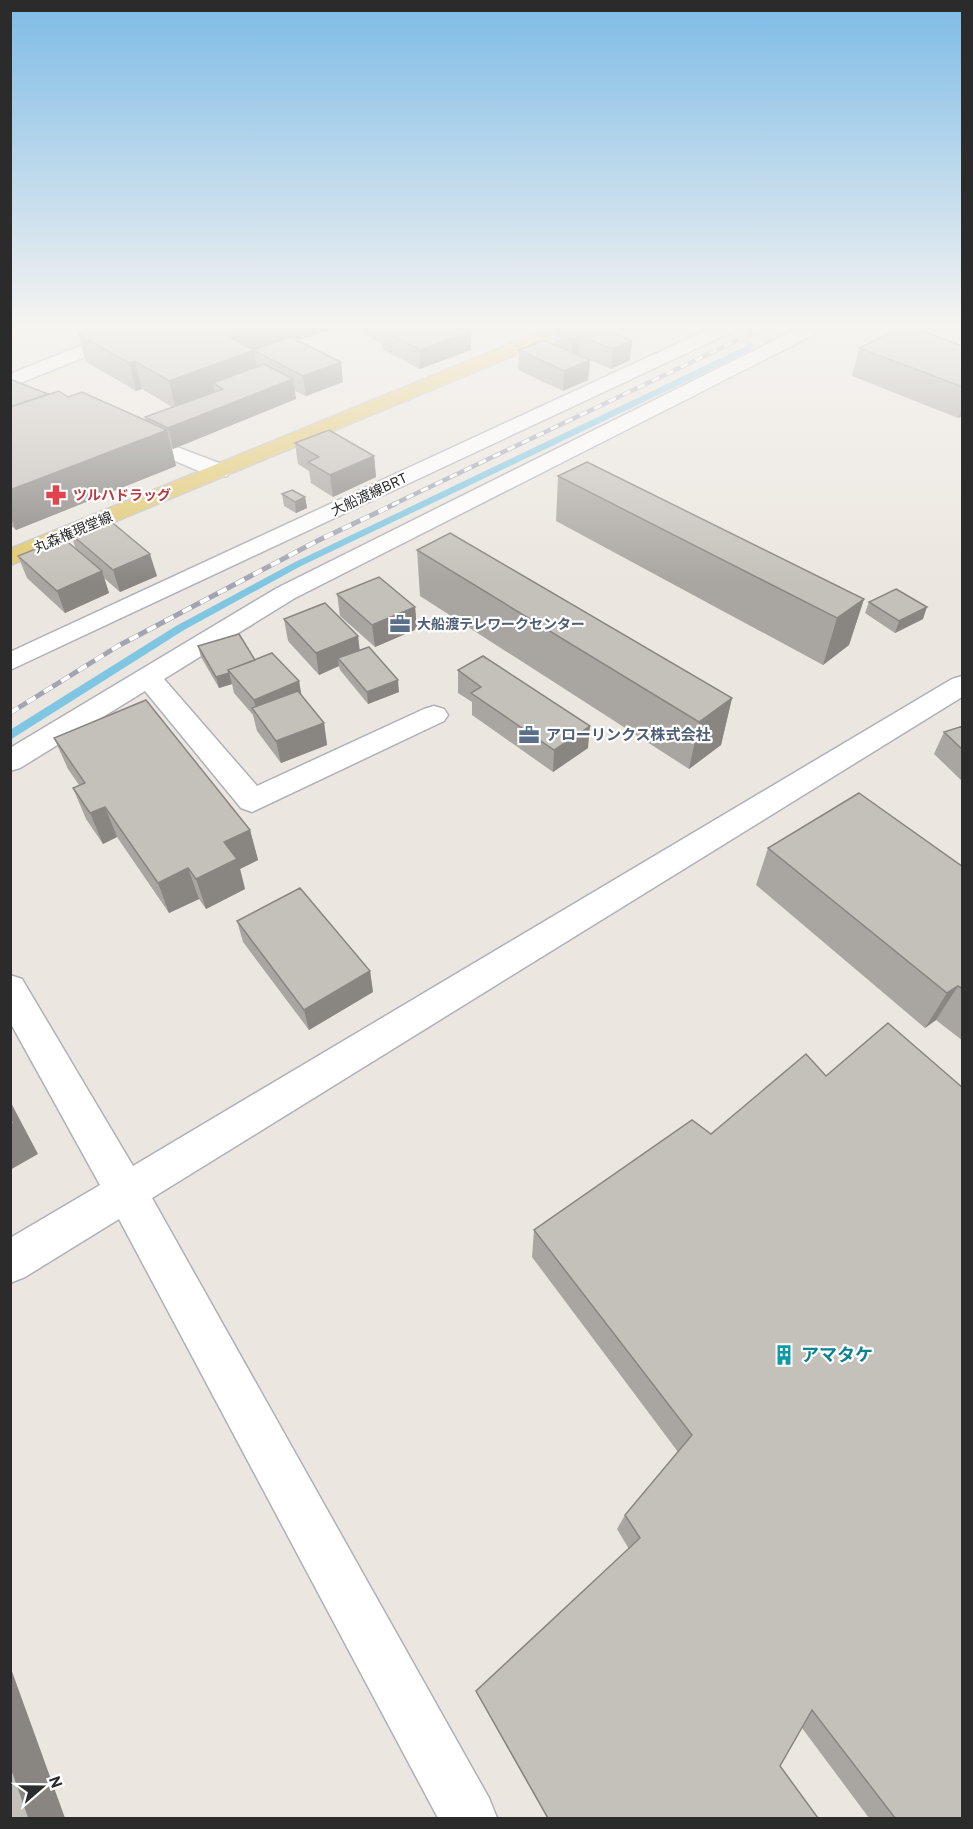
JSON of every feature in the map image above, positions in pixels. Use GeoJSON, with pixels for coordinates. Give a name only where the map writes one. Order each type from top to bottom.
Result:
{"type":"FeatureCollection","features":[{"type":"Feature","properties":{"kind":"main road","name":"丸森権現堂線"},"geometry":{"type":"LineString","coordinates":[[10,558],[361,412]]}},
{"type":"Feature","properties":{"kind":"street","name":"大船渡線BRT"},"geometry":{"type":"LineString","coordinates":[[10,662],[545,412]]}},
{"type":"Feature","properties":{"kind":"street"},"geometry":{"type":"LineString","coordinates":[[10,761],[286,592],[644,412]]}},
{"type":"Feature","properties":{"kind":"street"},"geometry":{"type":"LineString","coordinates":[[109,427],[219,471]]}},
{"type":"Feature","properties":{"kind":"street"},"geometry":{"type":"LineString","coordinates":[[148,677],[252,801],[434,715]]}},
{"type":"Feature","properties":{"kind":"street"},"geometry":{"type":"LineString","coordinates":[[10,1262],[963,685]]}},
{"type":"Feature","properties":{"kind":"street"},"geometry":{"type":"LineString","coordinates":[[10,989],[126,1192],[469,1818]]}},
{"type":"Feature","properties":{"kind":"building"},"geometry":{"type":"Polygon","coordinates":[[[10,412],[128,412],[167,430],[10,490],[10,412]]]}},
{"type":"Feature","properties":{"kind":"building"},"geometry":{"type":"Polygon","coordinates":[[[158,412],[208,412],[168,428],[145,417],[158,412]]]}},
{"type":"Feature","properties":{"kind":"building"},"geometry":{"type":"Polygon","coordinates":[[[329,430],[374,456],[330,475],[308,462],[319,457],[295,443],[329,430]]]}},
{"type":"Feature","properties":{"kind":"building"},"geometry":{"type":"Polygon","coordinates":[[[587,462],[864,599],[837,618],[558,476],[587,462]]]}},
{"type":"Feature","properties":{"kind":"building"},"geometry":{"type":"Polygon","coordinates":[[[292,490],[305,497],[295,502],[282,494],[292,490]]]}},
{"type":"Feature","properties":{"kind":"building"},"geometry":{"type":"Polygon","coordinates":[[[108,519],[150,554],[113,570],[71,534],[108,519]]]}},
{"type":"Feature","properties":{"kind":"building"},"geometry":{"type":"Polygon","coordinates":[[[450,533],[732,698],[699,722],[417,550],[450,533]]]}},
{"type":"Feature","properties":{"kind":"building"},"geometry":{"type":"Polygon","coordinates":[[[63,538],[102,571],[57,591],[18,556],[63,538]]]}},
{"type":"Feature","properties":{"kind":"building"},"geometry":{"type":"Polygon","coordinates":[[[379,577],[415,607],[372,625],[337,594],[379,577]]]}},
{"type":"Feature","properties":{"kind":"building"},"geometry":{"type":"Polygon","coordinates":[[[896,589],[927,607],[899,621],[869,602],[896,589]]]}},
{"type":"Feature","properties":{"kind":"building"},"geometry":{"type":"Polygon","coordinates":[[[325,603],[358,636],[316,653],[284,619],[325,603]]]}},
{"type":"Feature","properties":{"kind":"building"},"geometry":{"type":"Polygon","coordinates":[[[239,634],[255,660],[216,677],[198,646],[239,634]]]}},
{"type":"Feature","properties":{"kind":"building"},"geometry":{"type":"Polygon","coordinates":[[[369,647],[398,680],[367,692],[338,658],[369,647]]]}},
{"type":"Feature","properties":{"kind":"building"},"geometry":{"type":"Polygon","coordinates":[[[272,653],[299,681],[254,700],[228,670],[272,653]]]}},
{"type":"Feature","properties":{"kind":"building"},"geometry":{"type":"Polygon","coordinates":[[[483,656],[590,726],[554,750],[471,693],[481,687],[458,670],[483,656]]]}},
{"type":"Feature","properties":{"kind":"building"},"geometry":{"type":"Polygon","coordinates":[[[298,691],[324,723],[276,741],[252,708],[298,691]]]}},
{"type":"Feature","properties":{"kind":"building"},"geometry":{"type":"Polygon","coordinates":[[[146,700],[250,830],[224,842],[237,859],[196,879],[188,868],[158,883],[105,807],[90,813],[73,788],[85,783],[54,738],[146,700]]]}},
{"type":"Feature","properties":{"kind":"building"},"geometry":{"type":"Polygon","coordinates":[[[963,726],[963,750],[944,732],[963,726]]]}},
{"type":"Feature","properties":{"kind":"building"},"geometry":{"type":"Polygon","coordinates":[[[859,793],[963,867],[963,989],[958,986],[947,993],[768,848],[859,793]]]}},
{"type":"Feature","properties":{"kind":"building"},"geometry":{"type":"Polygon","coordinates":[[[300,888],[370,971],[304,1010],[237,921],[300,888]]]}},
{"type":"Feature","properties":{"kind":"building","name":"アマタケ"},"geometry":{"type":"Polygon","coordinates":[[[888,1023],[963,1088],[963,1818],[895,1818],[812,1710],[780,1766],[818,1818],[548,1818],[476,1691],[640,1538],[625,1515],[692,1435],[534,1230],[692,1120],[711,1134],[806,1054],[826,1076],[888,1023]]]}},
{"type":"Feature","properties":{"kind":"building"},"geometry":{"type":"Polygon","coordinates":[[[10,1764],[29,1818],[10,1818],[10,1764]]]}},
{"type":"Feature","properties":{"kind":"waterway"},"geometry":{"type":"LineString","coordinates":[[10,736],[180,628],[298,564],[615,412]]}},
{"type":"Feature","properties":{"kind":"railway"},"geometry":{"type":"LineString","coordinates":[[392,505],[586,412]]}},
{"type":"Feature","properties":{"kind":"railway"},"geometry":{"type":"LineString","coordinates":[[10,713],[118,646],[317,541],[395,504]]}},
{"type":"Feature","properties":{"kind":"place","name":"ツルハドラッグ"},"geometry":{"type":"Point","coordinates":[56,495]}},
{"type":"Feature","properties":{"kind":"place","name":"大船渡テレワークセンター"},"geometry":{"type":"Point","coordinates":[400,624]}},
{"type":"Feature","properties":{"kind":"place","name":"アローリンクス株式会社"},"geometry":{"type":"Point","coordinates":[529,735]}},
{"type":"Feature","properties":{"kind":"place","name":"アマタケ"},"geometry":{"type":"Point","coordinates":[784,1355]}}]}
